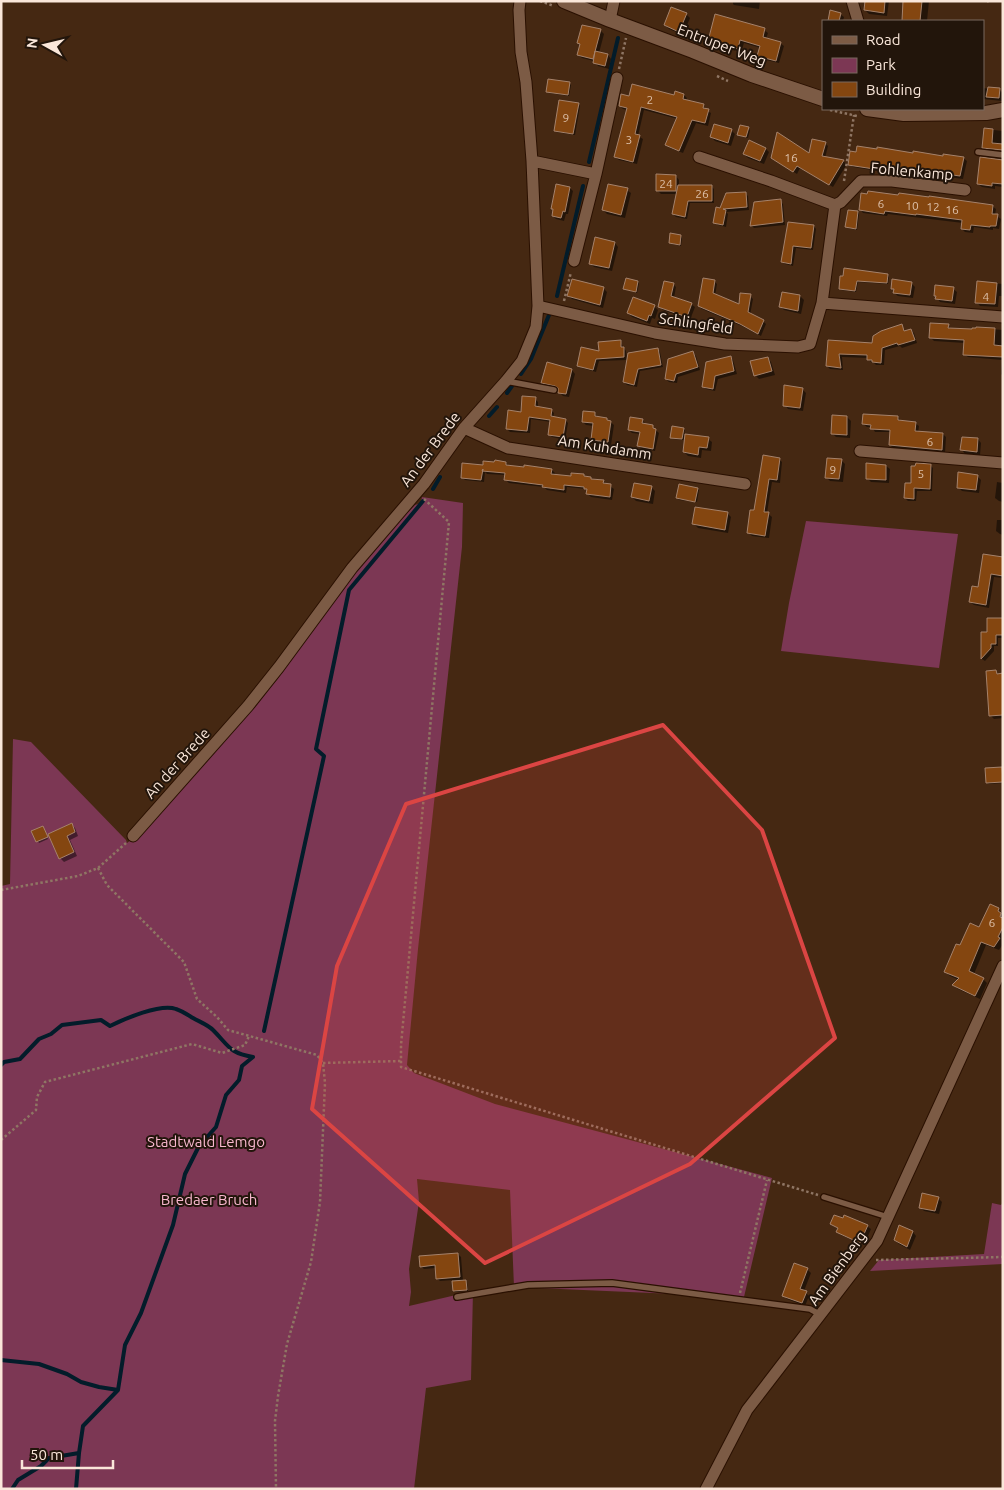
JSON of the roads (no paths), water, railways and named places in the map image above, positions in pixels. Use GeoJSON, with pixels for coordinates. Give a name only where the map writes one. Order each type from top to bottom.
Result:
{"type":"FeatureCollection","features":[{"type":"Feature","properties":{"kind":"main road","name":"Entruper Weg"},"geometry":{"type":"LineString","coordinates":[[571,3],[752,75],[822,99]]}},
{"type":"Feature","properties":{"kind":"main road"},"geometry":{"type":"LineString","coordinates":[[874,110],[904,114],[986,113],[1003,110]]}},
{"type":"Feature","properties":{"kind":"street","name":"An der Brede"},"geometry":{"type":"LineString","coordinates":[[133,836],[248,706],[372,543],[417,493],[464,428],[506,382],[522,361],[536,327],[538,306],[532,161],[526,82],[520,52],[520,1]]}},
{"type":"Feature","properties":{"kind":"street"},"geometry":{"type":"LineString","coordinates":[[610,20],[614,1]]}},
{"type":"Feature","properties":{"kind":"street"},"geometry":{"type":"LineString","coordinates":[[852,1],[858,20]]}},
{"type":"Feature","properties":{"kind":"street"},"geometry":{"type":"LineString","coordinates":[[574,261],[596,174],[617,78]]}},
{"type":"Feature","properties":{"kind":"street"},"geometry":{"type":"LineString","coordinates":[[699,157],[838,204]]}},
{"type":"Feature","properties":{"kind":"street"},"geometry":{"type":"LineString","coordinates":[[532,161],[596,174]]}},
{"type":"Feature","properties":{"kind":"street","name":"Fohlenkamp"},"geometry":{"type":"LineString","coordinates":[[838,204],[861,181],[892,181],[964,190]]}},
{"type":"Feature","properties":{"kind":"street","name":"Schlingfeld"},"geometry":{"type":"LineString","coordinates":[[538,306],[654,333],[725,344],[798,347],[810,344],[822,304],[838,204]]}},
{"type":"Feature","properties":{"kind":"street"},"geometry":{"type":"LineString","coordinates":[[822,304],[1003,317]]}},
{"type":"Feature","properties":{"kind":"street","name":"Am Kuhdamm"},"geometry":{"type":"LineString","coordinates":[[464,428],[508,448],[745,484]]}},
{"type":"Feature","properties":{"kind":"street"},"geometry":{"type":"LineString","coordinates":[[860,451],[1003,463]]}},
{"type":"Feature","properties":{"kind":"street","name":"Am Bienberg"},"geometry":{"type":"LineString","coordinates":[[706,1489],[747,1410],[877,1241],[1003,966]]}},
{"type":"Feature","properties":{"kind":"lane"},"geometry":{"type":"LineString","coordinates":[[978,152],[1003,155]]}},
{"type":"Feature","properties":{"kind":"lane"},"geometry":{"type":"LineString","coordinates":[[506,382],[554,390]]}},
{"type":"Feature","properties":{"kind":"lane"},"geometry":{"type":"LineString","coordinates":[[824,1197],[888,1217]]}},
{"type":"Feature","properties":{"kind":"lane"},"geometry":{"type":"LineString","coordinates":[[457,1297],[528,1285],[612,1283],[810,1309],[821,1316]]}},
{"type":"Feature","properties":{"kind":"waterway"},"geometry":{"type":"LineString","coordinates":[[589,162],[618,38]]}},
{"type":"Feature","properties":{"kind":"waterway"},"geometry":{"type":"LineString","coordinates":[[557,296],[583,186]]}},
{"type":"Feature","properties":{"kind":"waterway"},"geometry":{"type":"LineString","coordinates":[[521,374],[531,359],[549,315]]}},
{"type":"Feature","properties":{"kind":"waterway"},"geometry":{"type":"LineString","coordinates":[[507,393],[512,386]]}},
{"type":"Feature","properties":{"kind":"waterway"},"geometry":{"type":"LineString","coordinates":[[489,416],[497,407]]}},
{"type":"Feature","properties":{"kind":"waterway"},"geometry":{"type":"LineString","coordinates":[[433,489],[440,477]]}},
{"type":"Feature","properties":{"kind":"waterway"},"geometry":{"type":"LineString","coordinates":[[264,1031],[324,756],[316,749],[349,590],[423,501]]}},
{"type":"Feature","properties":{"kind":"waterway"},"geometry":{"type":"LineString","coordinates":[[1,1065],[4,1062],[20,1059],[39,1039],[51,1034],[62,1025],[101,1020],[110,1026],[161,1008],[180,1011],[209,1027],[234,1051],[253,1057]]}},
{"type":"Feature","properties":{"kind":"waterway"},"geometry":{"type":"LineString","coordinates":[[76,1489],[83,1426],[118,1390],[125,1345],[141,1313],[173,1225],[185,1174],[199,1146],[216,1127],[226,1095],[239,1080],[242,1066],[253,1057]]}},
{"type":"Feature","properties":{"kind":"waterway"},"geometry":{"type":"LineString","coordinates":[[1,1360],[39,1364],[67,1374],[81,1382],[118,1390]]}},
{"type":"Feature","properties":{"kind":"waterway"},"geometry":{"type":"LineString","coordinates":[[12,1489],[18,1480],[41,1466],[49,1458],[79,1453]]}},
{"type":"Feature","properties":{"kind":"park label","name":"Stadtwald Lemgo"},"geometry":{"type":"Point","coordinates":[206,1141]}},
{"type":"Feature","properties":{"kind":"park label","name":"Bredaer Bruch"},"geometry":{"type":"Point","coordinates":[209,1199]}}]}
